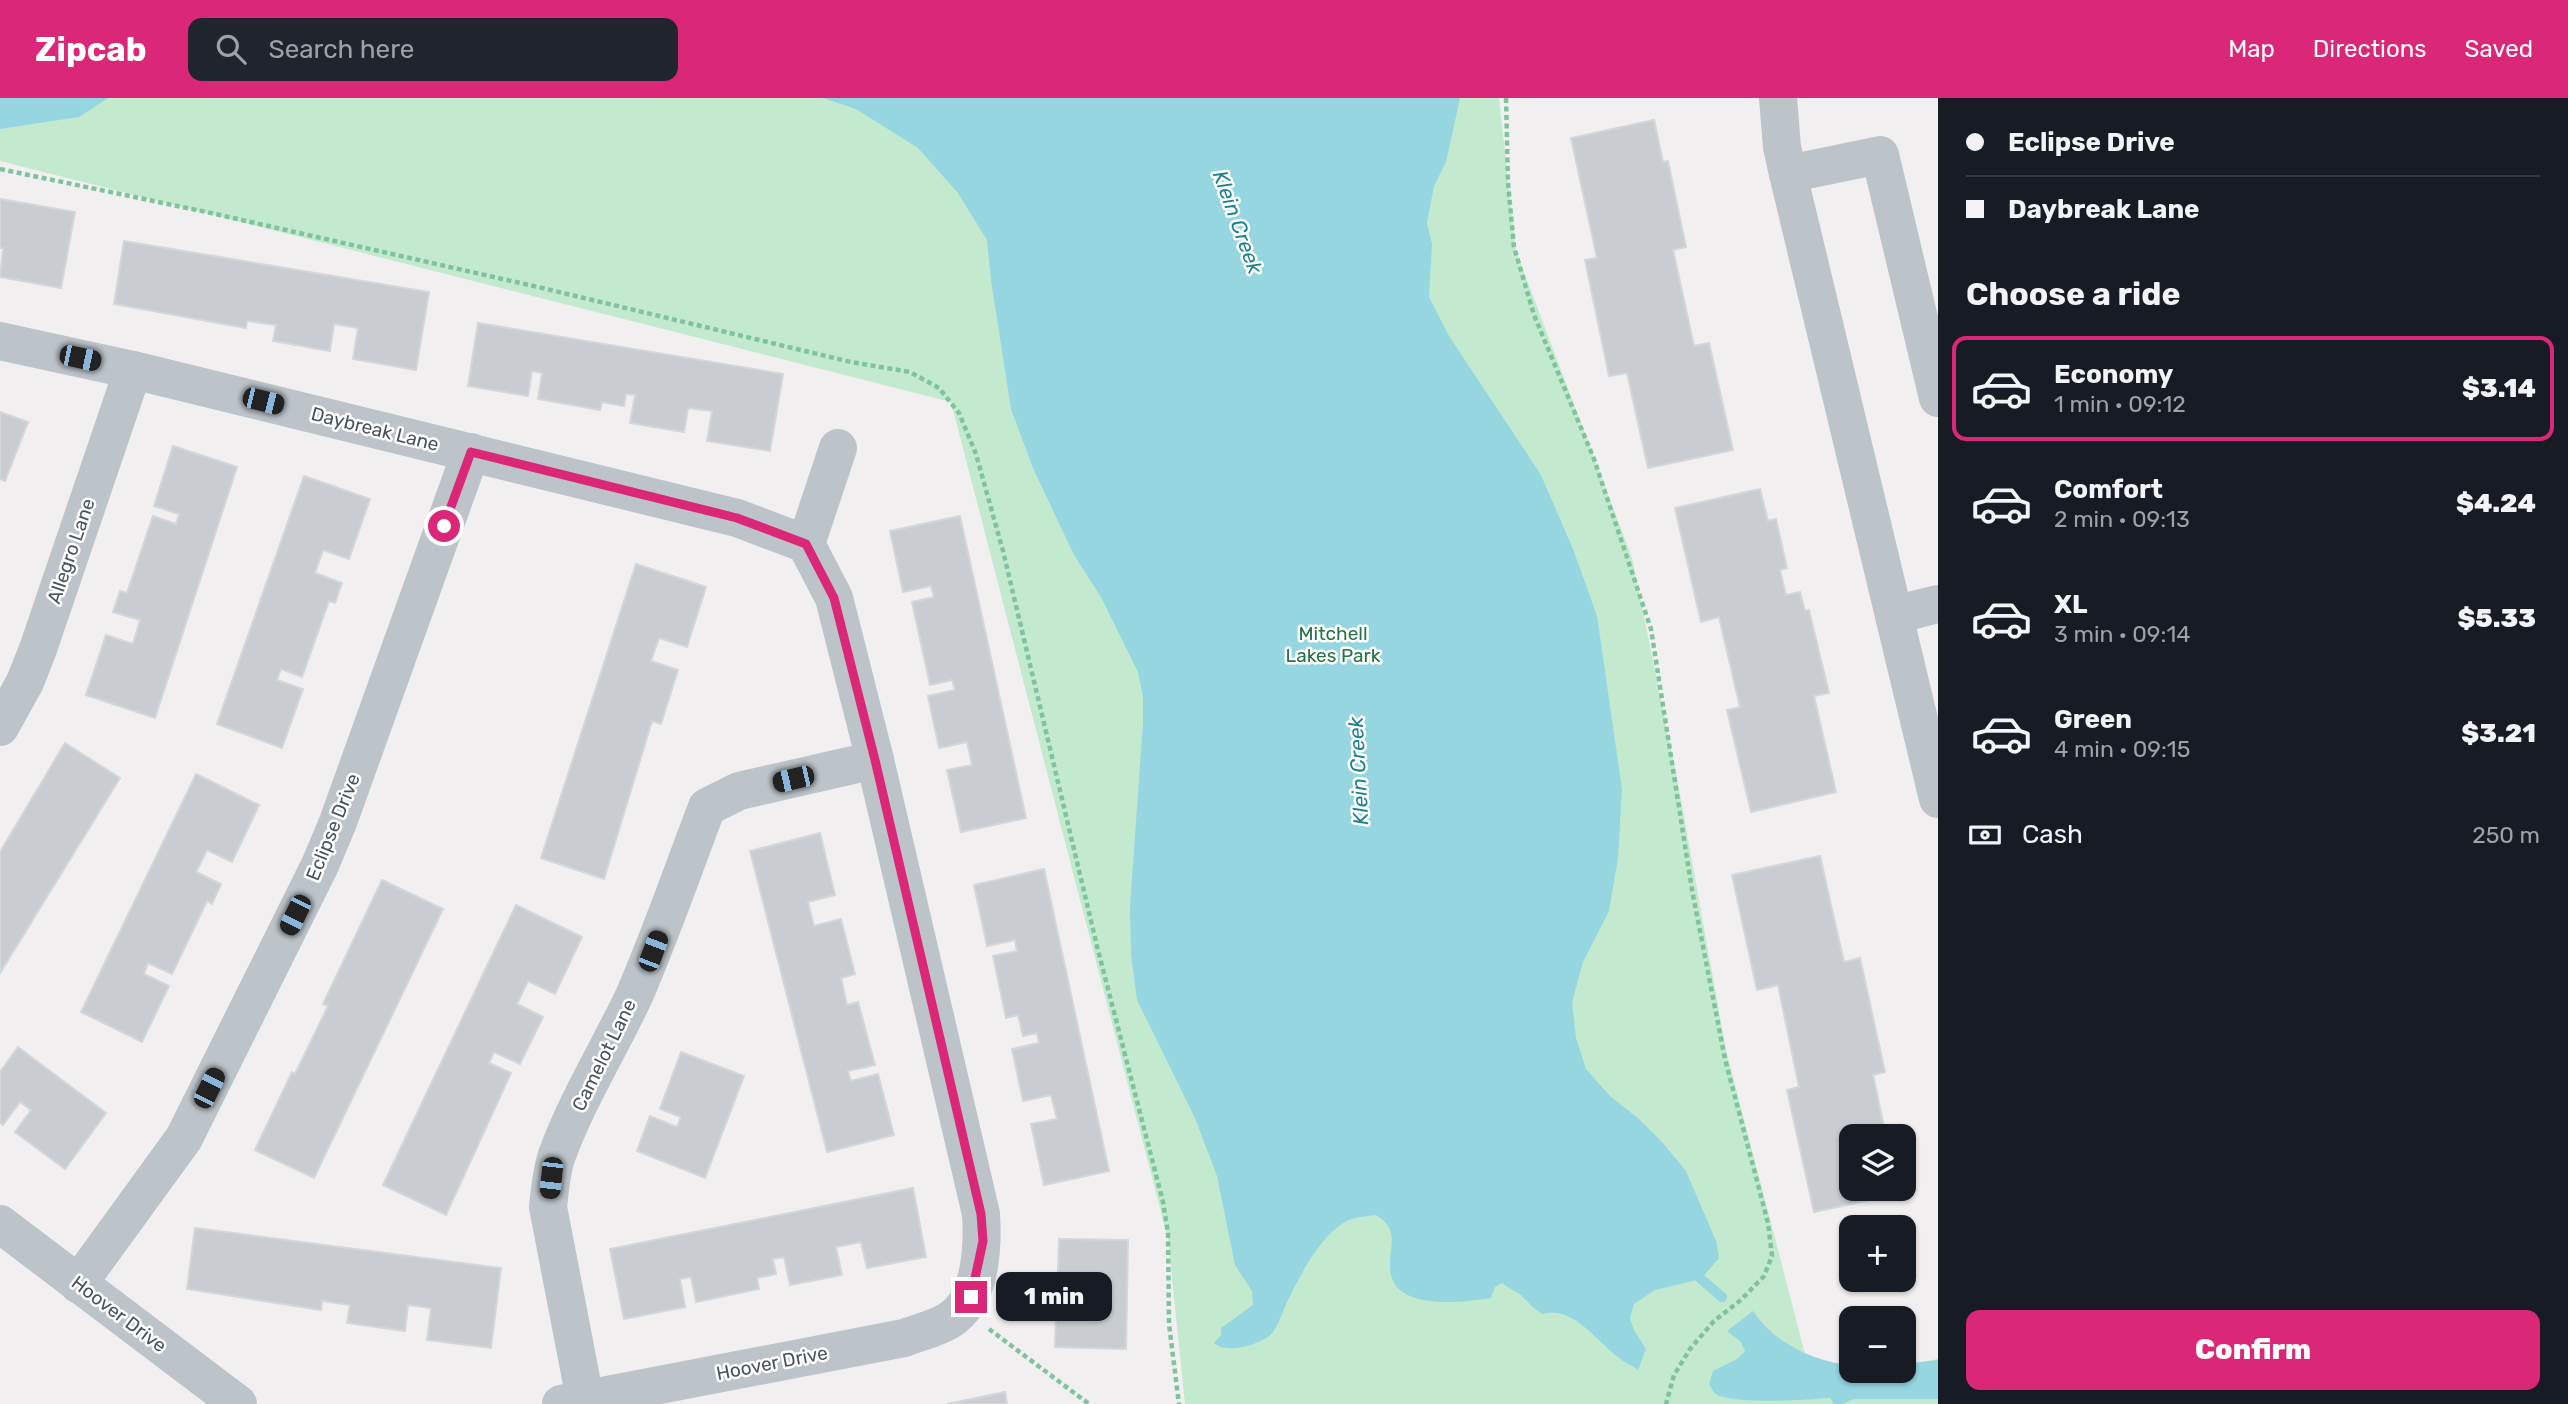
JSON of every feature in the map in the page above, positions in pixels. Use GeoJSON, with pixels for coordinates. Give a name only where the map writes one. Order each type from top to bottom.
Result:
{"type":"FeatureCollection","features":[{"type":"Feature","properties":{"kind":"street"},"geometry":{"type":"LineString","coordinates":[[1778,98],[1782,147],[1788,174],[1938,799]]}},
{"type":"Feature","properties":{"kind":"street"},"geometry":{"type":"LineString","coordinates":[[1788,174],[1880,155],[1938,398]]}},
{"type":"Feature","properties":{"kind":"street","name":"Daybreak Lane"},"geometry":{"type":"LineString","coordinates":[[0,341],[133,370],[737,518],[806,544]]}},
{"type":"Feature","properties":{"kind":"street","name":"Allegro Lane"},"geometry":{"type":"LineString","coordinates":[[0,727],[38,649],[133,370]]}},
{"type":"Feature","properties":{"kind":"street"},"geometry":{"type":"LineString","coordinates":[[838,448],[806,544],[834,598],[875,760],[981,1214],[983,1241],[962,1307]]}},
{"type":"Feature","properties":{"kind":"street","name":"Eclipse Drive"},"geometry":{"type":"LineString","coordinates":[[78,1284],[184,1138],[320,865],[338,822],[471,452]]}},
{"type":"Feature","properties":{"kind":"street"},"geometry":{"type":"LineString","coordinates":[[1894,615],[1938,604]]}},
{"type":"Feature","properties":{"kind":"street","name":"Camelot Lane"},"geometry":{"type":"LineString","coordinates":[[573,1402],[548,1208],[551,1178],[557,1156],[572,1122],[653,951],[707,807],[739,791],[875,760]]}},
{"type":"Feature","properties":{"kind":"street","name":"Hoover Drive"},"geometry":{"type":"LineString","coordinates":[[0,1224],[238,1404]]}},
{"type":"Feature","properties":{"kind":"street","name":"Hoover Drive"},"geometry":{"type":"LineString","coordinates":[[573,1402],[904,1338],[962,1307]]}},
{"type":"Feature","properties":{"kind":"path"},"geometry":{"type":"LineString","coordinates":[[1506,98],[1508,183],[1514,247],[1534,315],[1594,459],[1651,629],[1692,890],[1725,1059],[1768,1223],[1772,1256],[1764,1276],[1742,1299],[1714,1321],[1690,1349],[1674,1376],[1665,1403]]}},
{"type":"Feature","properties":{"kind":"path"},"geometry":{"type":"LineString","coordinates":[[962,1307],[971,1331],[978,1322],[1089,1404]]}},
{"type":"Feature","properties":{"kind":"green space","name":"Mitchell Lakes Park"},"geometry":{"type":"Polygon","coordinates":[[[0,98],[1499,98],[1516,251],[1632,558],[1677,778],[1726,1050],[1812,1381],[1839,1378],[1839,1383],[1916,1383],[1916,1363],[1938,1359],[1938,1404],[1185,1404],[1168,1239],[951,402],[0,161],[0,98]]]}},
{"type":"Feature","properties":{"kind":"water"},"geometry":{"type":"Polygon","coordinates":[[[0,98],[108,98],[79,117],[0,129],[0,98]]]}},
{"type":"Feature","properties":{"kind":"water","name":"Klein Creek"},"geometry":{"type":"Polygon","coordinates":[[[823,98],[1460,98],[1446,162],[1434,186],[1427,223],[1432,244],[1429,297],[1449,336],[1541,475],[1573,549],[1597,616],[1622,789],[1618,858],[1609,911],[1583,962],[1572,1002],[1576,1038],[1586,1069],[1610,1096],[1662,1142],[1686,1171],[1716,1241],[1719,1258],[1701,1279],[1655,1290],[1634,1304],[1630,1318],[1646,1349],[1638,1370],[1619,1358],[1575,1320],[1565,1315],[1543,1314],[1502,1283],[1495,1287],[1491,1298],[1480,1300],[1434,1302],[1406,1294],[1397,1286],[1391,1275],[1392,1242],[1389,1228],[1376,1215],[1349,1220],[1329,1235],[1305,1268],[1277,1325],[1268,1336],[1254,1344],[1236,1348],[1214,1343],[1221,1335],[1221,1328],[1253,1305],[1252,1291],[1235,1265],[1217,1176],[1195,1118],[1137,1000],[1131,954],[1130,907],[1143,723],[1143,697],[1138,672],[1101,597],[1074,555],[1033,468],[1011,409],[987,240],[958,193],[918,148],[856,109],[823,98]]]}},
{"type":"Feature","properties":{"kind":"water"},"geometry":{"type":"Polygon","coordinates":[[[1753,1311],[1772,1332],[1796,1349],[1839,1363],[1839,1383],[1916,1383],[1916,1363],[1938,1360],[1938,1399],[1854,1399],[1834,1404],[1830,1398],[1758,1401],[1719,1396],[1709,1384],[1713,1371],[1737,1359],[1745,1351],[1741,1342],[1727,1331],[1753,1311]]]}},
{"type":"Feature","properties":{"kind":"building"},"geometry":{"type":"Polygon","coordinates":[[[1654,120],[1663,162],[1668,161],[1686,247],[1673,250],[1694,346],[1709,343],[1733,450],[1648,468],[1627,373],[1609,376],[1585,260],[1597,258],[1571,138],[1654,120]]]}},
{"type":"Feature","properties":{"kind":"building"},"geometry":{"type":"Polygon","coordinates":[[[0,199],[75,212],[61,288],[0,277],[3,248],[0,248],[0,199]]]}},
{"type":"Feature","properties":{"kind":"building"},"geometry":{"type":"Polygon","coordinates":[[[124,241],[429,292],[416,370],[353,359],[358,328],[334,324],[330,351],[273,341],[276,325],[247,321],[246,328],[114,304],[124,241]]]}},
{"type":"Feature","properties":{"kind":"building"},"geometry":{"type":"Polygon","coordinates":[[[478,323],[783,374],[770,451],[707,441],[712,411],[688,408],[684,432],[630,423],[635,395],[626,394],[624,406],[602,402],[600,410],[538,399],[542,373],[532,371],[528,396],[468,386],[478,323]]]}},
{"type":"Feature","properties":{"kind":"building"},"geometry":{"type":"Polygon","coordinates":[[[0,412],[28,422],[5,481],[0,479],[0,412]]]}},
{"type":"Feature","properties":{"kind":"building"},"geometry":{"type":"Polygon","coordinates":[[[173,446],[237,467],[155,718],[86,695],[106,635],[133,644],[140,620],[113,612],[120,591],[127,593],[153,516],[176,524],[179,514],[154,506],[173,446]]]}},
{"type":"Feature","properties":{"kind":"building"},"geometry":{"type":"Polygon","coordinates":[[[304,476],[370,499],[349,559],[323,550],[315,573],[342,583],[335,603],[329,601],[302,677],[281,669],[277,680],[303,689],[282,748],[217,724],[304,476]]]}},
{"type":"Feature","properties":{"kind":"building"},"geometry":{"type":"Polygon","coordinates":[[[1760,489],[1768,521],[1776,519],[1787,568],[1780,570],[1786,595],[1800,592],[1805,611],[1809,610],[1829,693],[1814,696],[1836,792],[1751,812],[1727,710],[1740,707],[1719,617],[1701,622],[1675,508],[1760,489]]]}},
{"type":"Feature","properties":{"kind":"building"},"geometry":{"type":"Polygon","coordinates":[[[960,516],[1026,818],[961,832],[947,770],[972,765],[967,742],[939,748],[928,696],[955,690],[952,680],[930,685],[912,602],[934,597],[931,586],[903,592],[890,531],[960,516]]]}},
{"type":"Feature","properties":{"kind":"building"},"geometry":{"type":"Polygon","coordinates":[[[636,564],[706,587],[687,647],[659,638],[651,661],[678,670],[661,724],[652,721],[604,879],[541,858],[636,564]]]}},
{"type":"Feature","properties":{"kind":"building"},"geometry":{"type":"Polygon","coordinates":[[[65,743],[120,778],[0,973],[0,852],[65,743]]]}},
{"type":"Feature","properties":{"kind":"building"},"geometry":{"type":"Polygon","coordinates":[[[196,774],[259,805],[232,862],[207,850],[196,872],[221,884],[212,904],[207,901],[172,974],[148,963],[144,974],[169,986],[142,1042],[81,1012],[196,774]]]}},
{"type":"Feature","properties":{"kind":"building"},"geometry":{"type":"Polygon","coordinates":[[[820,833],[835,895],[808,902],[814,926],[841,919],[855,974],[841,978],[847,1005],[858,1002],[875,1065],[848,1071],[851,1081],[878,1074],[894,1135],[827,1152],[750,851],[820,833]]]}},
{"type":"Feature","properties":{"kind":"building"},"geometry":{"type":"Polygon","coordinates":[[[1820,856],[1844,962],[1860,958],[1885,1072],[1873,1075],[1883,1124],[1839,1124],[1839,1201],[1865,1201],[1814,1212],[1787,1090],[1799,1087],[1778,985],[1757,990],[1732,875],[1820,856]]]}},
{"type":"Feature","properties":{"kind":"building"},"geometry":{"type":"Polygon","coordinates":[[[1044,869],[1109,1171],[1044,1185],[1031,1124],[1057,1119],[1051,1095],[1023,1101],[1012,1049],[1039,1043],[1037,1033],[1023,1036],[1018,1015],[1006,1018],[993,956],[1017,951],[1015,940],[987,946],[974,885],[1044,869]]]}},
{"type":"Feature","properties":{"kind":"building"},"geometry":{"type":"Polygon","coordinates":[[[382,880],[443,909],[314,1178],[255,1150],[292,1072],[295,1074],[328,1006],[323,1004],[382,880]]]}},
{"type":"Feature","properties":{"kind":"building"},"geometry":{"type":"Polygon","coordinates":[[[516,905],[582,937],[555,994],[528,981],[517,1004],[543,1017],[520,1064],[494,1052],[489,1063],[511,1073],[446,1215],[383,1185],[516,905]]]}},
{"type":"Feature","properties":{"kind":"building"},"geometry":{"type":"Polygon","coordinates":[[[18,1047],[106,1113],[65,1169],[15,1132],[31,1110],[20,1102],[3,1125],[0,1123],[0,1072],[18,1047]]]}},
{"type":"Feature","properties":{"kind":"building"},"geometry":{"type":"Polygon","coordinates":[[[681,1052],[744,1076],[705,1178],[637,1151],[650,1116],[677,1127],[681,1117],[660,1109],[681,1052]]]}},
{"type":"Feature","properties":{"kind":"building"},"geometry":{"type":"Polygon","coordinates":[[[913,1188],[926,1257],[867,1268],[861,1242],[836,1247],[842,1275],[790,1285],[784,1257],[773,1259],[776,1274],[757,1278],[759,1289],[696,1302],[691,1277],[680,1279],[685,1307],[624,1319],[610,1249],[913,1188]]]}},
{"type":"Feature","properties":{"kind":"building"},"geometry":{"type":"Polygon","coordinates":[[[195,1228],[501,1268],[491,1348],[427,1340],[431,1308],[408,1305],[405,1331],[347,1323],[350,1305],[322,1301],[321,1310],[187,1289],[195,1228]]]}},
{"type":"Feature","properties":{"kind":"building"},"geometry":{"type":"Polygon","coordinates":[[[1059,1239],[1128,1240],[1126,1349],[1055,1347],[1056,1311],[1084,1312],[1085,1301],[1057,1300],[1059,1239]]]}},
{"type":"Feature","properties":{"kind":"building"},"geometry":{"type":"Polygon","coordinates":[[[1005,1392],[1007,1404],[947,1404],[1005,1392]]]}},
{"type":"Feature","properties":{"kind":"waterway"},"geometry":{"type":"LineString","coordinates":[[1701,1279],[1722,1297]]}},
{"type":"Feature","properties":{"kind":"route"},"geometry":{"type":"LineString","coordinates":[[444,526],[471,452],[737,518],[806,544],[834,598],[875,760],[981,1214],[983,1241],[971,1297]]}}]}
